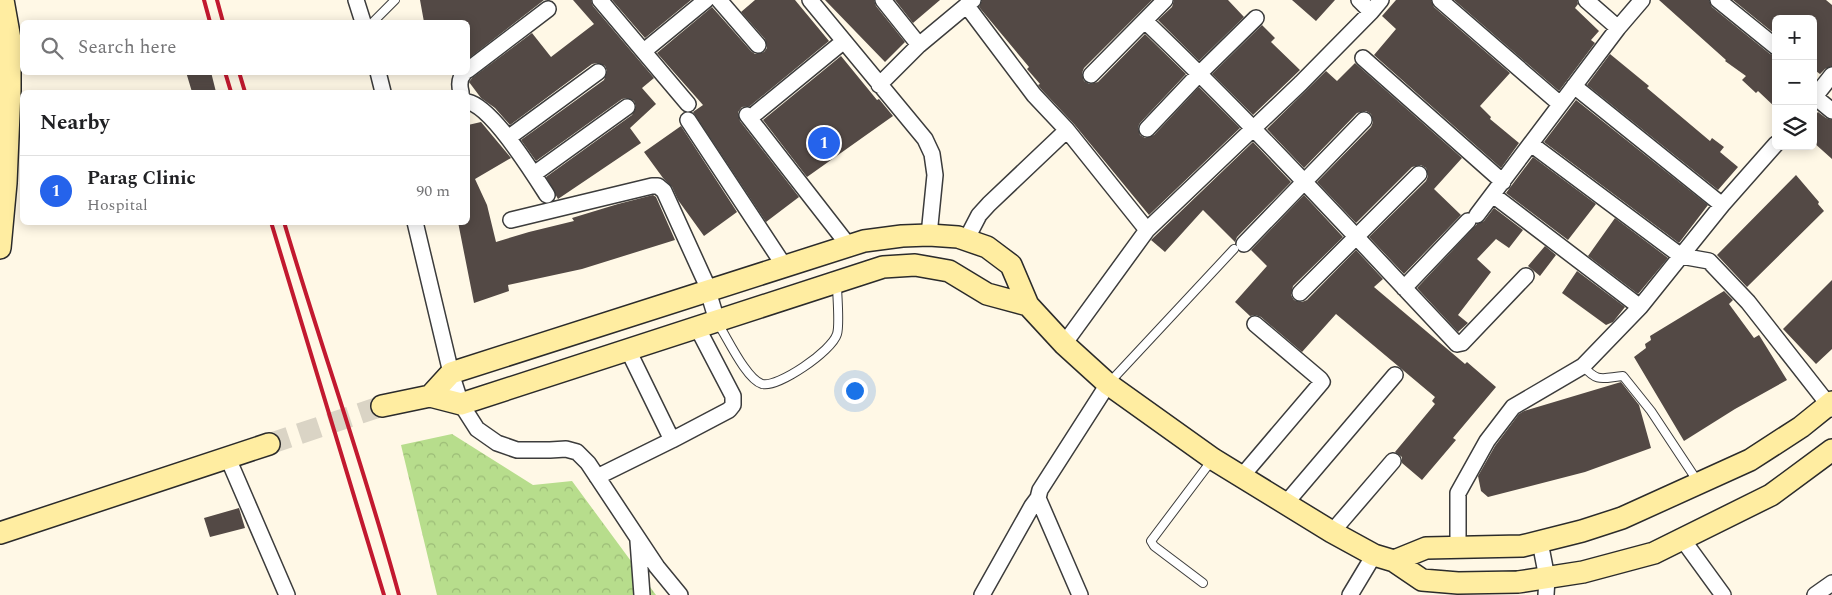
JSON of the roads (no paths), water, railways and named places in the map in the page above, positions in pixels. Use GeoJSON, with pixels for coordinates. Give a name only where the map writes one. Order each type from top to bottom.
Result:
{"type":"FeatureCollection","features":[{"type":"Feature","properties":{"kind":"street"},"geometry":{"type":"LineString","coordinates":[[0,248],[6,182],[10,90],[10,39],[3,0]]}},
{"type":"Feature","properties":{"kind":"street"},"geometry":{"type":"LineString","coordinates":[[356,0],[362,20]]}},
{"type":"Feature","properties":{"kind":"street"},"geometry":{"type":"LineString","coordinates":[[600,0],[688,104]]}},
{"type":"Feature","properties":{"kind":"street"},"geometry":{"type":"LineString","coordinates":[[644,51],[706,0]]}},
{"type":"Feature","properties":{"kind":"street"},"geometry":{"type":"LineString","coordinates":[[719,0],[758,45]]}},
{"type":"Feature","properties":{"kind":"street"},"geometry":{"type":"LineString","coordinates":[[810,0],[925,139],[932,154],[935,175],[929,235]]}},
{"type":"Feature","properties":{"kind":"street"},"geometry":{"type":"LineString","coordinates":[[883,0],[919,45]]}},
{"type":"Feature","properties":{"kind":"street"},"geometry":{"type":"LineString","coordinates":[[1091,75],[1165,0]]}},
{"type":"Feature","properties":{"kind":"street"},"geometry":{"type":"LineString","coordinates":[[1359,0],[1371,12]]}},
{"type":"Feature","properties":{"kind":"street"},"geometry":{"type":"LineString","coordinates":[[1064,344],[1147,230],[1254,129],[1381,0]]}},
{"type":"Feature","properties":{"kind":"street"},"geometry":{"type":"LineString","coordinates":[[1440,0],[1560,104]]}},
{"type":"Feature","properties":{"kind":"street"},"geometry":{"type":"LineString","coordinates":[[1586,0],[1618,28]]}},
{"type":"Feature","properties":{"kind":"street"},"geometry":{"type":"LineString","coordinates":[[1404,288],[1493,195],[1618,28],[1642,0]]}},
{"type":"Feature","properties":{"kind":"street"},"geometry":{"type":"LineString","coordinates":[[1718,0],[1772,44]]}},
{"type":"Feature","properties":{"kind":"street"},"geometry":{"type":"LineString","coordinates":[[879,85],[919,45],[970,3],[1034,95],[1066,130],[1147,230]]}},
{"type":"Feature","properties":{"kind":"street"},"geometry":{"type":"LineString","coordinates":[[470,68],[548,9]]}},
{"type":"Feature","properties":{"kind":"street"},"geometry":{"type":"LineString","coordinates":[[1147,129],[1256,18]]}},
{"type":"Feature","properties":{"kind":"street"},"geometry":{"type":"LineString","coordinates":[[1145,21],[1200,73],[1457,344],[1526,276]]}},
{"type":"Feature","properties":{"kind":"street"},"geometry":{"type":"LineString","coordinates":[[844,41],[751,114],[849,246]]}},
{"type":"Feature","properties":{"kind":"street"},"geometry":{"type":"LineString","coordinates":[[1363,58],[1503,182]]}},
{"type":"Feature","properties":{"kind":"street"},"geometry":{"type":"LineString","coordinates":[[508,138],[598,72]]}},
{"type":"Feature","properties":{"kind":"street"},"geometry":{"type":"LineString","coordinates":[[379,75],[382,90]]}},
{"type":"Feature","properties":{"kind":"street"},"geometry":{"type":"LineString","coordinates":[[460,90],[459,84],[463,75]]}},
{"type":"Feature","properties":{"kind":"street"},"geometry":{"type":"LineString","coordinates":[[1574,86],[1722,205]]}},
{"type":"Feature","properties":{"kind":"street"},"geometry":{"type":"LineString","coordinates":[[1819,87],[1832,111]]}},
{"type":"Feature","properties":{"kind":"street"},"geometry":{"type":"LineString","coordinates":[[470,103],[475,104],[490,117],[508,138],[547,195]]}},
{"type":"Feature","properties":{"kind":"street"},"geometry":{"type":"LineString","coordinates":[[534,174],[627,107]]}},
{"type":"Feature","properties":{"kind":"street"},"geometry":{"type":"LineString","coordinates":[[688,120],[785,267]]}},
{"type":"Feature","properties":{"kind":"street"},"geometry":{"type":"LineString","coordinates":[[1239,246],[1364,120]]}},
{"type":"Feature","properties":{"kind":"street"},"geometry":{"type":"LineString","coordinates":[[966,240],[979,216],[1066,130]]}},
{"type":"Feature","properties":{"kind":"street"},"geometry":{"type":"LineString","coordinates":[[1350,595],[1384,558],[1426,548],[1522,546],[1582,531],[1622,518],[1750,460],[1831,405],[1748,302],[1709,261],[1681,256],[1531,144]]}},
{"type":"Feature","properties":{"kind":"street"},"geometry":{"type":"LineString","coordinates":[[1458,548],[1458,493],[1487,441],[1513,407],[1583,366],[1640,307],[1722,205],[1772,149]]}},
{"type":"Feature","properties":{"kind":"street"},"geometry":{"type":"LineString","coordinates":[[1300,293],[1418,174]]}},
{"type":"Feature","properties":{"kind":"street"},"geometry":{"type":"LineString","coordinates":[[511,220],[658,186],[664,191],[708,291],[707,324],[734,400],[733,406],[729,410],[672,440],[597,477]]}},
{"type":"Feature","properties":{"kind":"street"},"geometry":{"type":"LineString","coordinates":[[1493,195],[1640,307]]}},
{"type":"Feature","properties":{"kind":"street"},"geometry":{"type":"LineString","coordinates":[[416,225],[451,373],[461,404],[477,430],[497,443],[517,450],[566,449],[577,452],[588,463],[657,567],[680,595]]}},
{"type":"Feature","properties":{"kind":"street"},"geometry":{"type":"LineString","coordinates":[[430,396],[451,373],[864,241],[929,235],[958,237],[987,247],[1011,265],[1028,305],[1064,344],[1108,384],[1213,459],[1332,532],[1384,558],[1422,580],[1458,583],[1518,582],[1546,586],[1583,572],[1654,553],[1771,495],[1832,450]]}},
{"type":"Feature","properties":{"kind":"street"},"geometry":{"type":"LineString","coordinates":[[382,406],[430,396],[461,404],[883,267],[915,265],[949,271],[987,294],[1028,305]]}},
{"type":"Feature","properties":{"kind":"street"},"geometry":{"type":"LineString","coordinates":[[1242,476],[1322,382],[1255,324]]}},
{"type":"Feature","properties":{"kind":"street"},"geometry":{"type":"LineString","coordinates":[[628,350],[672,440]]}},
{"type":"Feature","properties":{"kind":"street"},"geometry":{"type":"LineString","coordinates":[[1286,504],[1395,375]]}},
{"type":"Feature","properties":{"kind":"street"},"geometry":{"type":"LineString","coordinates":[[982,595],[1043,486],[1108,384]]}},
{"type":"Feature","properties":{"kind":"street"},"geometry":{"type":"LineString","coordinates":[[0,533],[227,456],[269,444]]}},
{"type":"Feature","properties":{"kind":"street"},"geometry":{"type":"LineString","coordinates":[[227,456],[287,595]]}},
{"type":"Feature","properties":{"kind":"street"},"geometry":{"type":"LineString","coordinates":[[1332,532],[1393,461]]}},
{"type":"Feature","properties":{"kind":"street"},"geometry":{"type":"LineString","coordinates":[[1038,498],[1080,595]]}},
{"type":"Feature","properties":{"kind":"street"},"geometry":{"type":"LineString","coordinates":[[638,539],[642,595]]}},
{"type":"Feature","properties":{"kind":"street"},"geometry":{"type":"LineString","coordinates":[[1683,540],[1723,595]]}},
{"type":"Feature","properties":{"kind":"street"},"geometry":{"type":"LineString","coordinates":[[1540,542],[1546,586]]}},
{"type":"Feature","properties":{"kind":"street"},"geometry":{"type":"LineString","coordinates":[[1815,595],[1832,584]]}},
{"type":"Feature","properties":{"kind":"lane"},"geometry":{"type":"LineString","coordinates":[[376,20],[394,0]]}},
{"type":"Feature","properties":{"kind":"lane"},"geometry":{"type":"LineString","coordinates":[[1108,384],[1239,246]]}},
{"type":"Feature","properties":{"kind":"lane"},"geometry":{"type":"LineString","coordinates":[[707,324],[751,377],[762,384],[770,384],[809,365],[824,353],[833,342],[838,334],[837,282]]}},
{"type":"Feature","properties":{"kind":"lane"},"geometry":{"type":"LineString","coordinates":[[1583,366],[1592,376],[1601,380],[1624,376],[1651,411],[1699,483]]}},
{"type":"Feature","properties":{"kind":"lane"},"geometry":{"type":"LineString","coordinates":[[1203,583],[1154,546],[1151,541],[1213,459]]}},
{"type":"Feature","properties":{"kind":"tunnel"},"geometry":{"type":"LineString","coordinates":[[269,444],[382,406]]}},
{"type":"Feature","properties":{"kind":"railway"},"geometry":{"type":"LineString","coordinates":[[204,0],[209,20]]}},
{"type":"Feature","properties":{"kind":"railway"},"geometry":{"type":"LineString","coordinates":[[217,0],[222,20]]}},
{"type":"Feature","properties":{"kind":"railway"},"geometry":{"type":"LineString","coordinates":[[226,75],[230,90]]}},
{"type":"Feature","properties":{"kind":"railway"},"geometry":{"type":"LineString","coordinates":[[240,75],[244,90]]}},
{"type":"Feature","properties":{"kind":"railway"},"geometry":{"type":"LineString","coordinates":[[272,225],[384,595]]}},
{"type":"Feature","properties":{"kind":"railway"},"geometry":{"type":"LineString","coordinates":[[285,225],[372,502],[399,595]]}},
{"type":"Feature","properties":{"kind":"place","name":"Parag Clinic"},"geometry":{"type":"Point","coordinates":[824,143]}}]}
